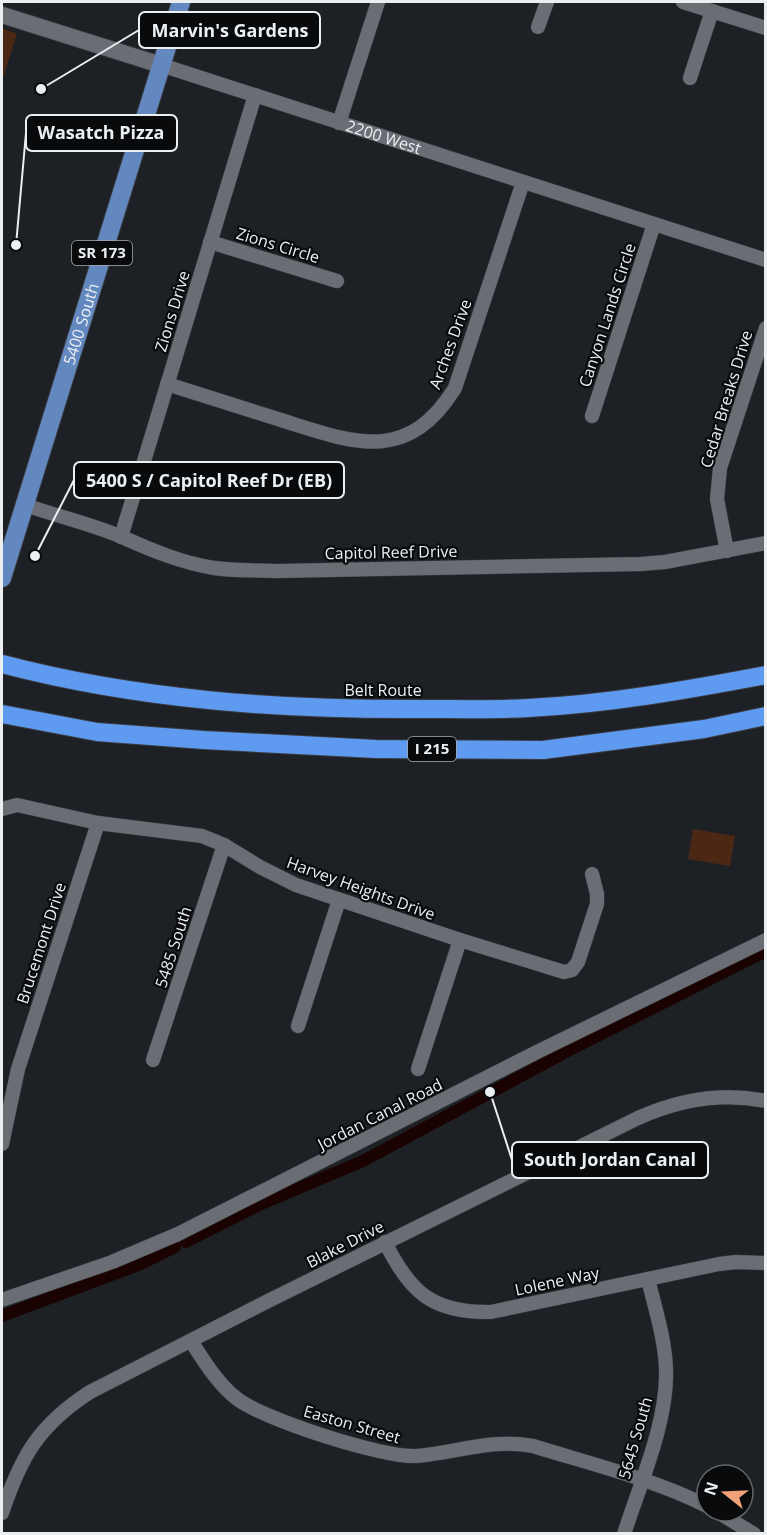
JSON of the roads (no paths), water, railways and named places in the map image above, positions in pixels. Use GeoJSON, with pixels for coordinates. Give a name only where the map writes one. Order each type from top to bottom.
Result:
{"type":"FeatureCollection","features":[{"type":"Feature","properties":{"kind":"highway","name":"Belt Route"},"geometry":{"type":"LineString","coordinates":[[2,664],[115,688],[205,700],[334,709],[528,708],[669,693],[765,675]]}},
{"type":"Feature","properties":{"kind":"highway","name":"I 215"},"geometry":{"type":"LineString","coordinates":[[10,716],[97,732],[204,740],[376,749],[543,750],[704,729],[765,716]]}},
{"type":"Feature","properties":{"kind":"main road","name":"5400 South"},"geometry":{"type":"LineString","coordinates":[[2,578],[181,2]]}},
{"type":"Feature","properties":{"kind":"street"},"geometry":{"type":"LineString","coordinates":[[339,123],[378,2]]}},
{"type":"Feature","properties":{"kind":"street"},"geometry":{"type":"LineString","coordinates":[[538,27],[547,2]]}},
{"type":"Feature","properties":{"kind":"street"},"geometry":{"type":"LineString","coordinates":[[683,2],[765,28]]}},
{"type":"Feature","properties":{"kind":"street"},"geometry":{"type":"LineString","coordinates":[[690,78],[712,11]]}},
{"type":"Feature","properties":{"kind":"street","name":"2200 West"},"geometry":{"type":"LineString","coordinates":[[2,15],[765,260]]}},
{"type":"Feature","properties":{"kind":"street","name":"Zions Drive"},"geometry":{"type":"LineString","coordinates":[[121,537],[255,95]]}},
{"type":"Feature","properties":{"kind":"street","name":"Arches Drive"},"geometry":{"type":"LineString","coordinates":[[167,384],[348,440],[375,443],[411,433],[428,423],[442,409],[455,388],[523,182]]}},
{"type":"Feature","properties":{"kind":"street","name":"Canyon Lands Circle"},"geometry":{"type":"LineString","coordinates":[[592,416],[654,224]]}},
{"type":"Feature","properties":{"kind":"street","name":"Zions Circle"},"geometry":{"type":"LineString","coordinates":[[210,242],[337,281]]}},
{"type":"Feature","properties":{"kind":"street","name":"Cedar Breaks Drive"},"geometry":{"type":"LineString","coordinates":[[727,551],[717,499],[720,468],[765,328]]}},
{"type":"Feature","properties":{"kind":"street","name":"Capitol Reef Drive"},"geometry":{"type":"LineString","coordinates":[[25,506],[121,537],[137,545],[201,565],[229,570],[640,564],[666,562],[765,543]]}},
{"type":"Feature","properties":{"kind":"street","name":"Harvey Heights Drive"},"geometry":{"type":"LineString","coordinates":[[2,809],[16,806],[26,807],[98,823],[202,836],[224,845],[286,881],[460,940],[564,972],[572,970],[578,962],[597,904],[592,874]]}},
{"type":"Feature","properties":{"kind":"street","name":"Brucemont Drive"},"geometry":{"type":"LineString","coordinates":[[2,1144],[18,1069],[98,823]]}},
{"type":"Feature","properties":{"kind":"street","name":"5485 South"},"geometry":{"type":"LineString","coordinates":[[153,1060],[224,845]]}},
{"type":"Feature","properties":{"kind":"street"},"geometry":{"type":"LineString","coordinates":[[298,1026],[339,900]]}},
{"type":"Feature","properties":{"kind":"street"},"geometry":{"type":"LineString","coordinates":[[418,1070],[460,940]]}},
{"type":"Feature","properties":{"kind":"street","name":"Jordan Canal Road"},"geometry":{"type":"LineString","coordinates":[[2,1300],[112,1262],[178,1234],[765,940]]}},
{"type":"Feature","properties":{"kind":"street","name":"Blake Drive"},"geometry":{"type":"LineString","coordinates":[[2,1513],[14,1477],[31,1446],[53,1420],[71,1404],[90,1392],[386,1242],[657,1109],[703,1099],[729,1098],[765,1101]]}},
{"type":"Feature","properties":{"kind":"street","name":"Lolene Way"},"geometry":{"type":"LineString","coordinates":[[386,1242],[409,1282],[418,1290],[451,1309],[471,1312],[491,1312],[719,1264],[765,1263]]}},
{"type":"Feature","properties":{"kind":"street","name":"5645 South"},"geometry":{"type":"LineString","coordinates":[[624,1533],[659,1426],[666,1384],[661,1333],[648,1279]]}},
{"type":"Feature","properties":{"kind":"street","name":"Easton Street"},"geometry":{"type":"LineString","coordinates":[[191,1341],[220,1384],[257,1412],[356,1444],[413,1456],[485,1444],[518,1443],[641,1480],[695,1501]]}},
{"type":"Feature","properties":{"kind":"street"},"geometry":{"type":"LineString","coordinates":[[737,1523],[754,1533]]}},
{"type":"Feature","properties":{"kind":"waterway"},"geometry":{"type":"LineString","coordinates":[[186,1242],[259,1205],[363,1161],[566,1052],[766,951]]}},
{"type":"Feature","properties":{"kind":"waterway"},"geometry":{"type":"LineString","coordinates":[[2,1316],[141,1264],[175,1247]]}},
{"type":"Feature","properties":{"kind":"place","name":"Marvin's Gardens"},"geometry":{"type":"Point","coordinates":[41,89]}},
{"type":"Feature","properties":{"kind":"place","name":"Wasatch Pizza"},"geometry":{"type":"Point","coordinates":[16,245]}},
{"type":"Feature","properties":{"kind":"place","name":"5400 S / Capitol Reef Dr (EB)"},"geometry":{"type":"Point","coordinates":[35,556]}},
{"type":"Feature","properties":{"kind":"place","name":"South Jordan Canal"},"geometry":{"type":"Point","coordinates":[490,1092]}}]}
